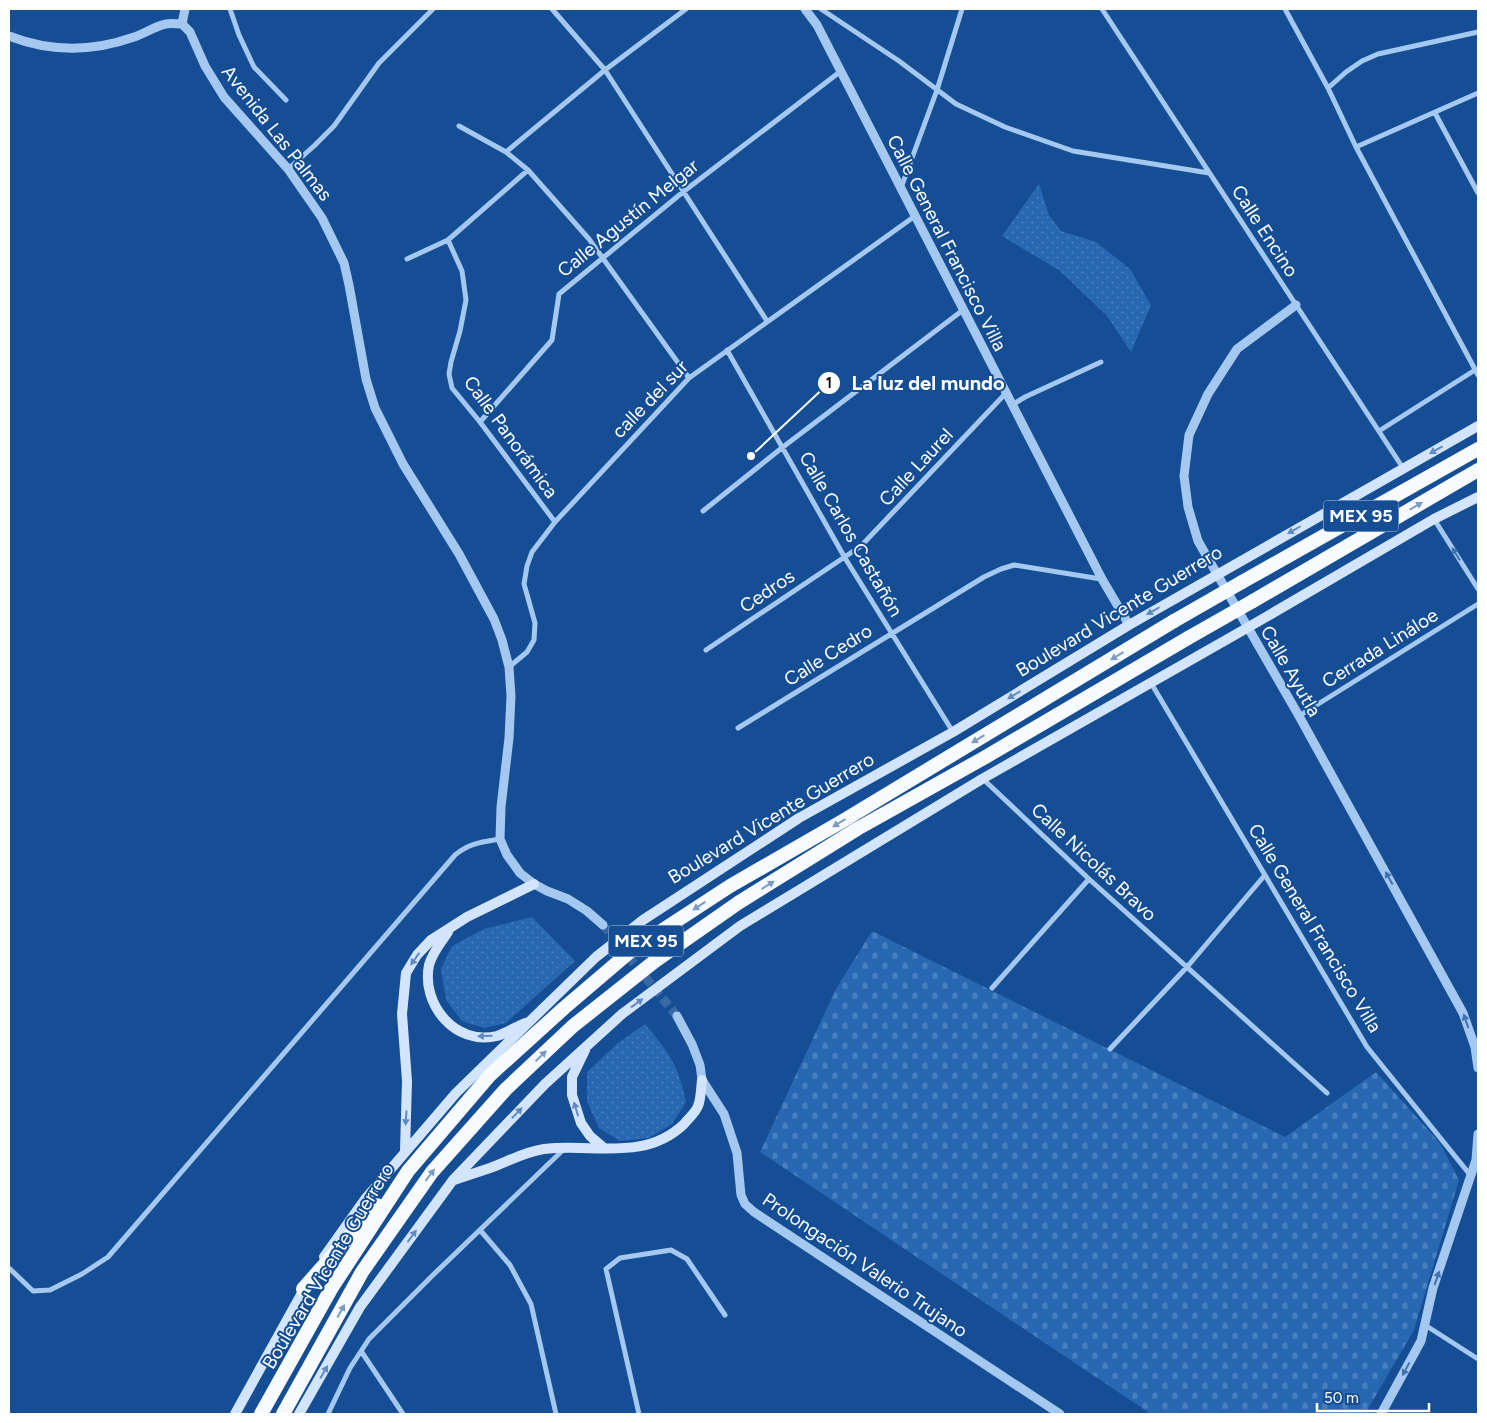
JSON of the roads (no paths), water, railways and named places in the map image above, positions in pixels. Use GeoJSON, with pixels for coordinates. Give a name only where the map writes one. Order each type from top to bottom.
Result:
{"type":"FeatureCollection","features":[{"type":"Feature","properties":{"kind":"highway","name":"Boulevard Vicente Guerrero"},"geometry":{"type":"LineString","coordinates":[[261,1414],[331,1289],[408,1170],[490,1074],[632,950],[730,886],[1174,622],[1478,449]]}},
{"type":"Feature","properties":{"kind":"highway","name":"Boulevard Vicente Guerrero"},"geometry":{"type":"LineString","coordinates":[[283,1414],[362,1272],[432,1172],[506,1089],[572,1026],[655,961],[738,903],[857,829],[982,759],[1478,470]]}},
{"type":"Feature","properties":{"kind":"highway"},"geometry":{"type":"LineString","coordinates":[[303,1289],[408,1170]]}},
{"type":"Feature","properties":{"kind":"main road","name":"Boulevard Vicente Guerrero"},"geometry":{"type":"LineString","coordinates":[[235,1414],[303,1289],[366,1198],[456,1093],[596,957],[643,920],[799,818],[953,732],[1129,625],[1478,426]]}},
{"type":"Feature","properties":{"kind":"main road"},"geometry":{"type":"LineString","coordinates":[[299,1414],[360,1307],[453,1180],[545,1084],[622,1014],[740,926],[982,779],[1434,519],[1478,497]]}},
{"type":"Feature","properties":{"kind":"main road"},"geometry":{"type":"LineString","coordinates":[[405,1151],[407,1081],[402,1014],[406,973],[417,955],[431,940],[534,884]]}},
{"type":"Feature","properties":{"kind":"main road"},"geometry":{"type":"LineString","coordinates":[[452,927],[430,963],[428,980],[430,997],[440,1015],[463,1032],[476,1036],[496,1036],[530,1021]]}},
{"type":"Feature","properties":{"kind":"main road"},"geometry":{"type":"LineString","coordinates":[[588,1045],[572,1077],[572,1095],[581,1123],[590,1136],[604,1148]]}},
{"type":"Feature","properties":{"kind":"main road"},"geometry":{"type":"LineString","coordinates":[[453,1180],[492,1167],[516,1156],[545,1149],[628,1149],[643,1147],[676,1132],[698,1107],[702,1080]]}},
{"type":"Feature","properties":{"kind":"street"},"geometry":{"type":"LineString","coordinates":[[9,36],[21,41],[64,49],[115,43],[166,24],[182,24],[185,9]]}},
{"type":"Feature","properties":{"kind":"street"},"geometry":{"type":"LineString","coordinates":[[230,9],[239,35],[254,67],[286,100]]}},
{"type":"Feature","properties":{"kind":"street"},"geometry":{"type":"LineString","coordinates":[[288,169],[334,126],[378,63],[433,9]]}},
{"type":"Feature","properties":{"kind":"street"},"geometry":{"type":"LineString","coordinates":[[552,9],[605,70],[767,321]]}},
{"type":"Feature","properties":{"kind":"street"},"geometry":{"type":"LineString","coordinates":[[506,152],[605,70],[686,9]]}},
{"type":"Feature","properties":{"kind":"street","name":"Calle General Francisco Villa"},"geometry":{"type":"LineString","coordinates":[[805,9],[817,25],[1102,579],[1129,625]]}},
{"type":"Feature","properties":{"kind":"street"},"geometry":{"type":"LineString","coordinates":[[821,9],[899,62],[956,104],[1005,127],[1074,151],[1209,173]]}},
{"type":"Feature","properties":{"kind":"street"},"geometry":{"type":"LineString","coordinates":[[901,189],[937,90],[962,9]]}},
{"type":"Feature","properties":{"kind":"street","name":"Calle Encino"},"geometry":{"type":"LineString","coordinates":[[1102,9],[1403,468]]}},
{"type":"Feature","properties":{"kind":"street"},"geometry":{"type":"LineString","coordinates":[[1285,9],[1328,88],[1356,148],[1477,373],[1379,431]]}},
{"type":"Feature","properties":{"kind":"street","name":"Avenida Las Palmas"},"geometry":{"type":"LineString","coordinates":[[182,24],[190,32],[205,66],[224,97],[288,169],[322,218],[344,264],[366,379],[375,408],[403,464],[459,554],[494,619],[509,667]]}},
{"type":"Feature","properties":{"kind":"street"},"geometry":{"type":"LineString","coordinates":[[1328,88],[1362,61],[1378,54],[1478,32]]}},
{"type":"Feature","properties":{"kind":"street","name":"Calle Agustín Melgar"},"geometry":{"type":"LineString","coordinates":[[480,422],[552,340],[559,294],[683,192],[841,71]]}},
{"type":"Feature","properties":{"kind":"street"},"geometry":{"type":"LineString","coordinates":[[1356,148],[1478,93]]}},
{"type":"Feature","properties":{"kind":"street"},"geometry":{"type":"LineString","coordinates":[[1434,113],[1478,193]]}},
{"type":"Feature","properties":{"kind":"street"},"geometry":{"type":"LineString","coordinates":[[459,126],[506,152],[528,170],[589,239],[689,378]]}},
{"type":"Feature","properties":{"kind":"street"},"geometry":{"type":"LineString","coordinates":[[407,259],[448,240],[528,170]]}},
{"type":"Feature","properties":{"kind":"street","name":"calle del sur"},"geometry":{"type":"LineString","coordinates":[[509,667],[527,652],[534,640],[535,622],[524,584],[527,566],[532,552],[555,522],[689,378],[915,216]]}},
{"type":"Feature","properties":{"kind":"street","name":"Calle Panorámica"},"geometry":{"type":"LineString","coordinates":[[448,240],[462,271],[466,300],[449,374],[452,388],[555,522]]}},
{"type":"Feature","properties":{"kind":"street","name":"Calle Ayutla"},"geometry":{"type":"LineString","coordinates":[[1296,304],[1237,349],[1208,394],[1189,435],[1184,476],[1188,507],[1198,540],[1299,716],[1463,1013],[1474,1047],[1478,1068]]}},
{"type":"Feature","properties":{"kind":"street"},"geometry":{"type":"LineString","coordinates":[[704,511],[783,447],[963,310]]}},
{"type":"Feature","properties":{"kind":"street","name":"Calle Carlos Castañón"},"geometry":{"type":"LineString","coordinates":[[727,350],[845,558],[953,732]]}},
{"type":"Feature","properties":{"kind":"street"},"geometry":{"type":"LineString","coordinates":[[1012,405],[1101,362]]}},
{"type":"Feature","properties":{"kind":"street","name":"Calle Laurel"},"geometry":{"type":"LineString","coordinates":[[845,558],[861,546],[877,530],[1006,393]]}},
{"type":"Feature","properties":{"kind":"street"},"geometry":{"type":"LineString","coordinates":[[1434,519],[1478,589]]}},
{"type":"Feature","properties":{"kind":"street","name":"Cedros"},"geometry":{"type":"LineString","coordinates":[[706,650],[845,558]]}},
{"type":"Feature","properties":{"kind":"street","name":"Calle Cedro"},"geometry":{"type":"LineString","coordinates":[[738,728],[984,577],[1001,569],[1014,565],[1102,579]]}},
{"type":"Feature","properties":{"kind":"street","name":"Cerrada Lináloe"},"geometry":{"type":"LineString","coordinates":[[1299,716],[1478,604]]}},
{"type":"Feature","properties":{"kind":"street"},"geometry":{"type":"LineString","coordinates":[[509,667],[511,696],[510,730],[501,807],[500,839],[507,855],[520,873],[547,892],[568,899],[587,911],[603,925]]}},
{"type":"Feature","properties":{"kind":"street","name":"Calle General Francisco Villa"},"geometry":{"type":"LineString","coordinates":[[1151,683],[1367,1047],[1471,1176]]}},
{"type":"Feature","properties":{"kind":"street","name":"Calle Nicolás Bravo"},"geometry":{"type":"LineString","coordinates":[[982,779],[1089,879],[1327,1093]]}},
{"type":"Feature","properties":{"kind":"street"},"geometry":{"type":"LineString","coordinates":[[9,1268],[33,1291],[50,1290],[82,1274],[108,1257],[455,855],[464,847],[474,843],[500,839]]}},
{"type":"Feature","properties":{"kind":"street"},"geometry":{"type":"LineString","coordinates":[[1110,1049],[1187,968],[1265,876]]}},
{"type":"Feature","properties":{"kind":"street"},"geometry":{"type":"LineString","coordinates":[[992,988],[1089,879]]}},
{"type":"Feature","properties":{"kind":"street","name":"Prolongación Valerio Trujano"},"geometry":{"type":"LineString","coordinates":[[676,1016],[692,1044],[700,1065],[702,1080],[724,1114],[737,1154],[739,1184],[745,1204],[754,1212],[1060,1414]]}},
{"type":"Feature","properties":{"kind":"street"},"geometry":{"type":"LineString","coordinates":[[1381,1414],[1421,1341],[1433,1288],[1476,1160],[1478,1134]]}},
{"type":"Feature","properties":{"kind":"street"},"geometry":{"type":"LineString","coordinates":[[328,1414],[350,1368],[376,1333],[564,1149]]}},
{"type":"Feature","properties":{"kind":"street"},"geometry":{"type":"LineString","coordinates":[[480,1230],[510,1265],[531,1304],[556,1414]]}},
{"type":"Feature","properties":{"kind":"street"},"geometry":{"type":"LineString","coordinates":[[639,1414],[606,1269],[620,1258],[671,1250],[687,1259],[724,1315]]}},
{"type":"Feature","properties":{"kind":"street"},"geometry":{"type":"LineString","coordinates":[[1425,1325],[1478,1359]]}},
{"type":"Feature","properties":{"kind":"street"},"geometry":{"type":"LineString","coordinates":[[361,1351],[403,1414]]}},
{"type":"Feature","properties":{"kind":"tunnel"},"geometry":{"type":"LineString","coordinates":[[603,925],[677,1016]]}},
{"type":"Feature","properties":{"kind":"place","name":"La luz del mundo"},"geometry":{"type":"Point","coordinates":[751,456]}}]}
